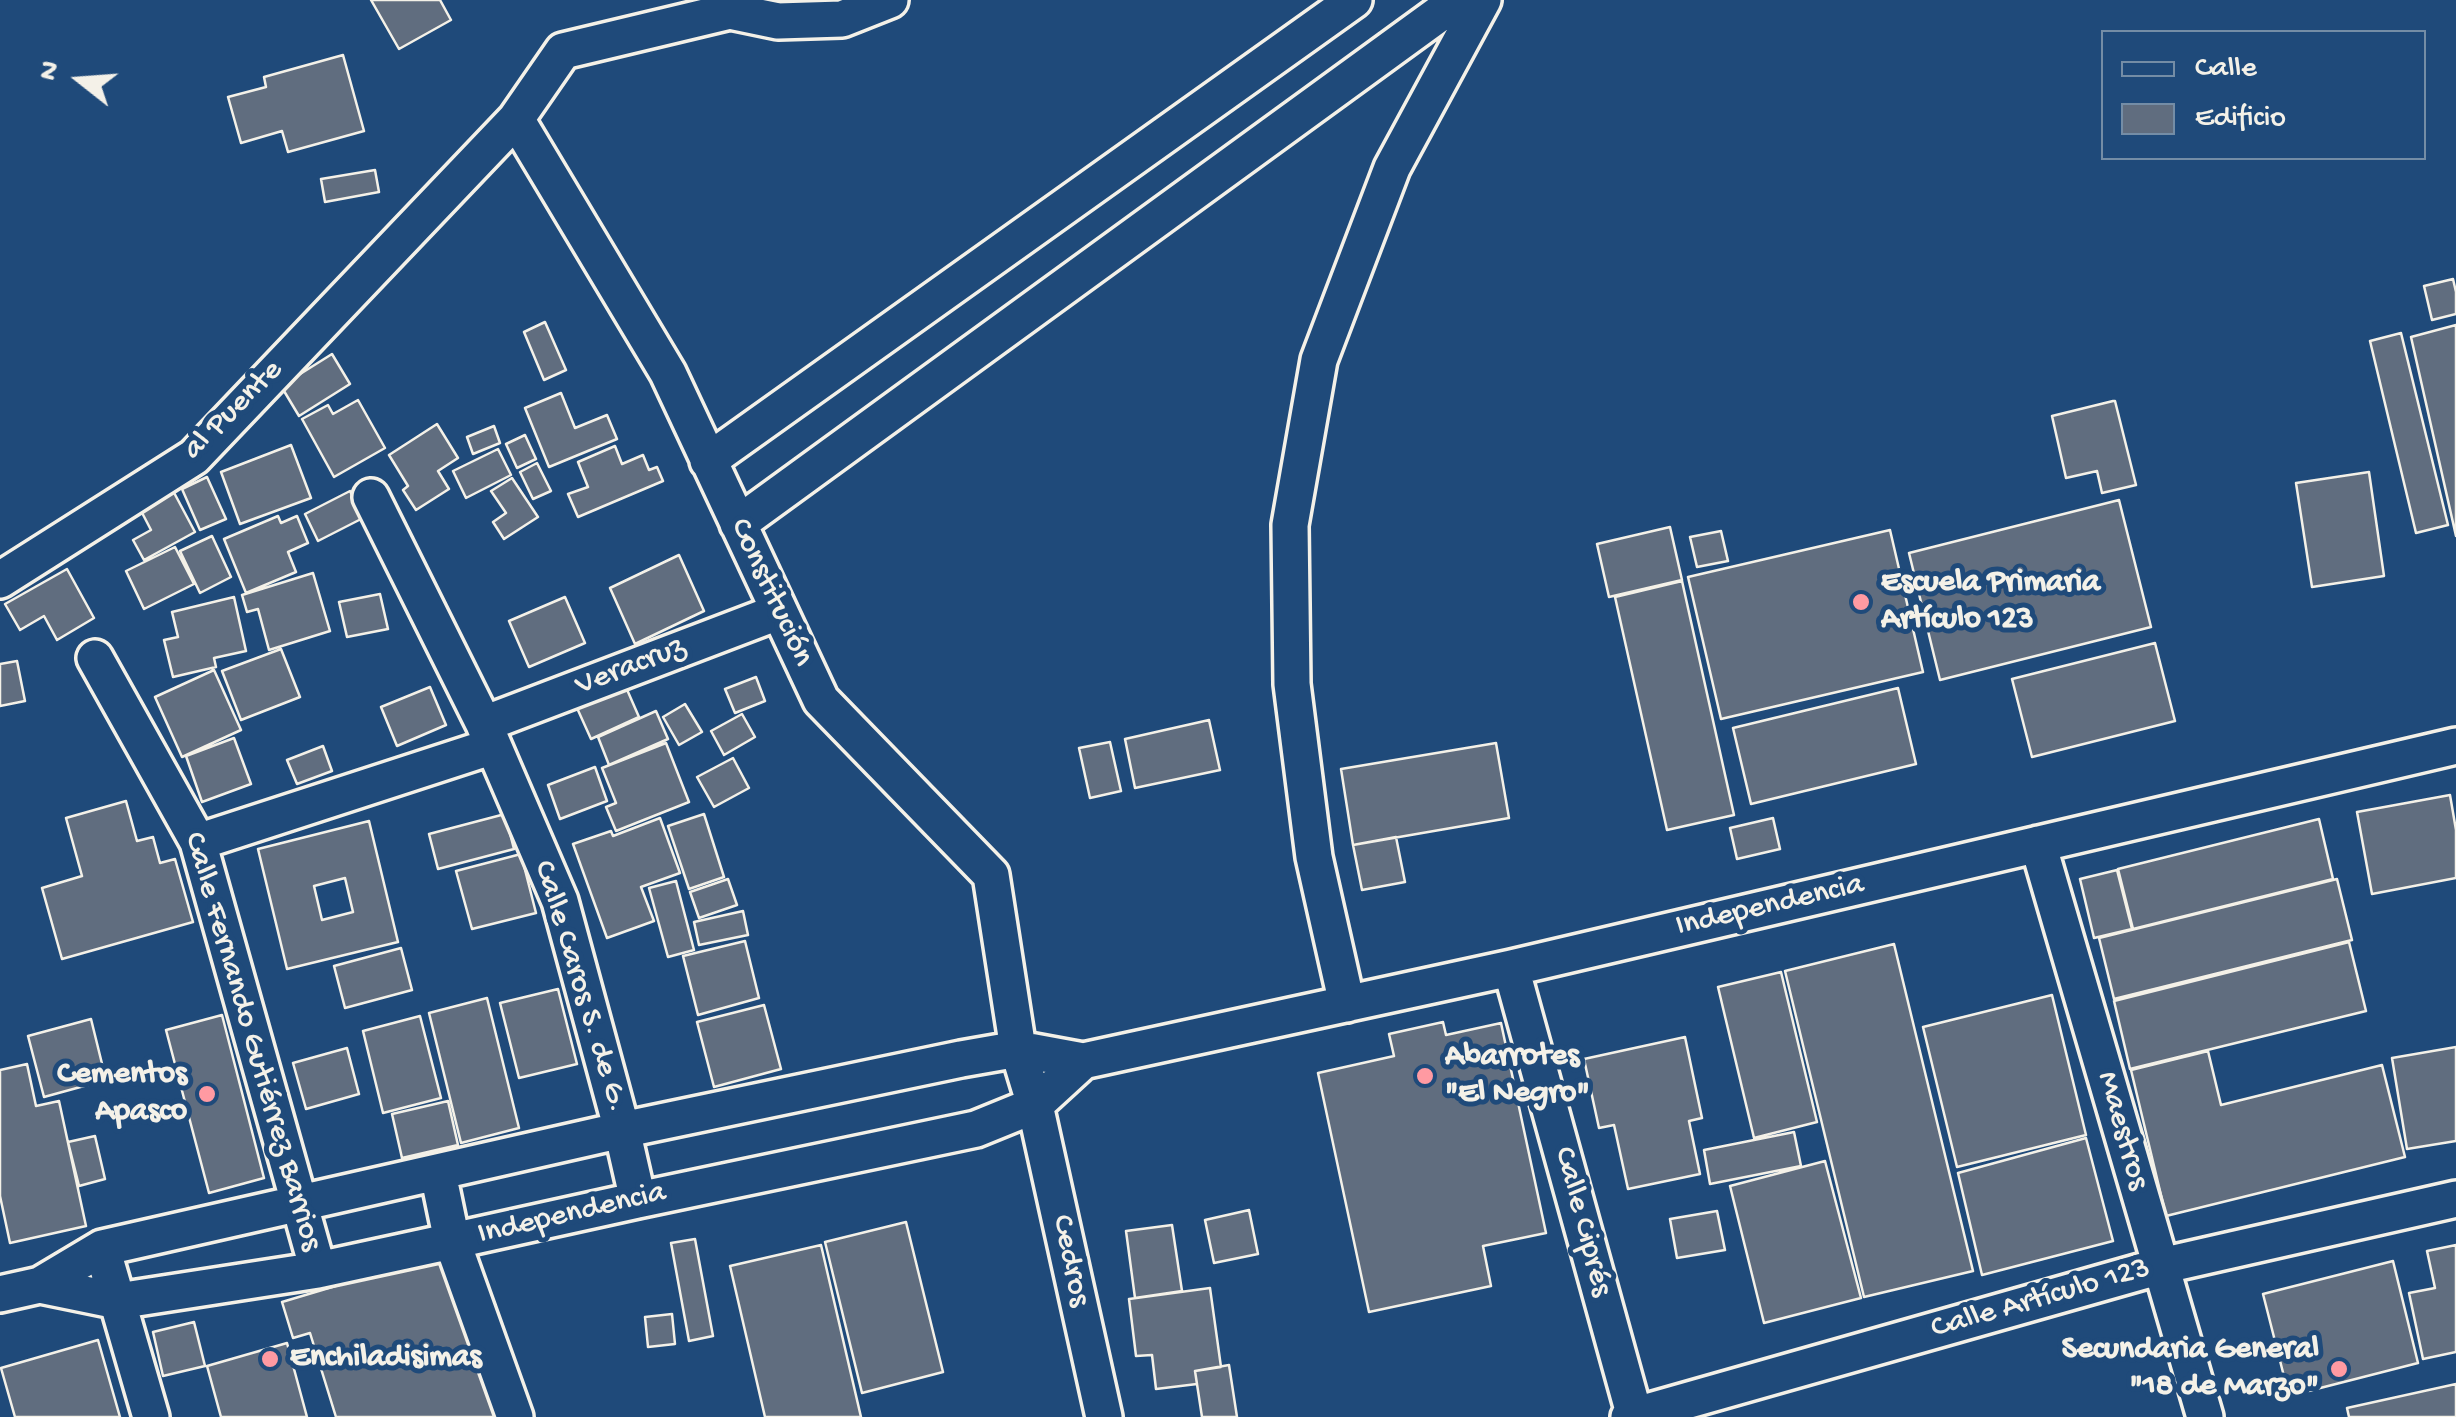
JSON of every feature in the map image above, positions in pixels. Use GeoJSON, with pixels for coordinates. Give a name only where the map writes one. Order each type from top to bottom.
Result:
{"type":"FeatureCollection","features":[{"type":"Feature","properties":{"kind":"street"},"geometry":{"type":"LineString","coordinates":[[736,5],[778,21],[842,19],[890,0]]}},
{"type":"Feature","properties":{"kind":"street"},"geometry":{"type":"LineString","coordinates":[[708,461],[1354,0]]}},
{"type":"Feature","properties":{"kind":"street"},"geometry":{"type":"LineString","coordinates":[[738,524],[1458,0]]}},
{"type":"Feature","properties":{"kind":"street"},"geometry":{"type":"LineString","coordinates":[[1347,1004],[1314,857],[1294,703],[1290,525],[1319,360],[1392,168],[1483,0]]}},
{"type":"Feature","properties":{"kind":"street","name":"al Puente"},"geometry":{"type":"LineString","coordinates":[[0,580],[194,457],[516,119],[563,50],[736,5]]}},
{"type":"Feature","properties":{"kind":"street","name":"Constitución"},"geometry":{"type":"LineString","coordinates":[[516,119],[668,373],[821,700],[991,875],[1018,1049],[1035,1105]]}},
{"type":"Feature","properties":{"kind":"street","name":"Calle Caros S. de G."},"geometry":{"type":"LineString","coordinates":[[372,497],[488,735],[560,901],[638,1200]]}},
{"type":"Feature","properties":{"kind":"street","name":"Veracruz"},"geometry":{"type":"LineString","coordinates":[[198,842],[488,735],[778,612]]}},
{"type":"Feature","properties":{"kind":"street","name":"Calle Fernando Gutiérrez Barrios"},"geometry":{"type":"LineString","coordinates":[[95,658],[198,842],[318,1270]]}},
{"type":"Feature","properties":{"kind":"street","name":"Independencia"},"geometry":{"type":"LineString","coordinates":[[0,1294],[40,1286],[102,1248],[622,1130],[1018,1049],[1083,1062],[1511,968],[2456,746]]}},
{"type":"Feature","properties":{"kind":"street","name":"Maestros"},"geometry":{"type":"LineString","coordinates":[[2038,844],[2205,1417]]}},
{"type":"Feature","properties":{"kind":"street","name":"Calle Ciprés"},"geometry":{"type":"LineString","coordinates":[[1511,968],[1633,1417]]}},
{"type":"Feature","properties":{"kind":"street","name":"Independencia"},"geometry":{"type":"LineString","coordinates":[[40,1286],[118,1301],[318,1270],[452,1242],[976,1129],[1035,1105],[1083,1062]]}},
{"type":"Feature","properties":{"kind":"street","name":"Cedros"},"geometry":{"type":"LineString","coordinates":[[1035,1105],[1104,1417]]}},
{"type":"Feature","properties":{"kind":"street"},"geometry":{"type":"LineString","coordinates":[[438,1172],[452,1242],[515,1417]]}},
{"type":"Feature","properties":{"kind":"street","name":"Calle Artículo 123"},"geometry":{"type":"LineString","coordinates":[[1633,1417],[2160,1266],[2456,1199]]}},
{"type":"Feature","properties":{"kind":"street"},"geometry":{"type":"LineString","coordinates":[[102,1248],[151,1417]]}},
{"type":"Feature","properties":{"kind":"building"},"geometry":{"type":"Polygon","coordinates":[[[371,0],[440,0],[451,20],[399,49],[371,0]]]}},
{"type":"Feature","properties":{"kind":"building"},"geometry":{"type":"Polygon","coordinates":[[[343,55],[364,131],[288,152],[282,131],[241,143],[228,97],[266,87],[264,77],[343,55]]]}},
{"type":"Feature","properties":{"kind":"building"},"geometry":{"type":"Polygon","coordinates":[[[375,170],[379,192],[325,202],[321,179],[375,170]]]}},
{"type":"Feature","properties":{"kind":"building"},"geometry":{"type":"Polygon","coordinates":[[[2453,279],[2456,314],[2432,320],[2424,286],[2453,279]]]}},
{"type":"Feature","properties":{"kind":"building"},"geometry":{"type":"Polygon","coordinates":[[[545,322],[566,370],[544,380],[524,332],[545,322]]]}},
{"type":"Feature","properties":{"kind":"building"},"geometry":{"type":"Polygon","coordinates":[[[2456,325],[2456,536],[2411,337],[2456,325]]]}},
{"type":"Feature","properties":{"kind":"building"},"geometry":{"type":"Polygon","coordinates":[[[2401,333],[2448,525],[2416,533],[2370,341],[2401,333]]]}},
{"type":"Feature","properties":{"kind":"building"},"geometry":{"type":"Polygon","coordinates":[[[332,354],[350,384],[299,416],[281,386],[332,354]]]}},
{"type":"Feature","properties":{"kind":"building"},"geometry":{"type":"Polygon","coordinates":[[[561,393],[575,428],[607,415],[617,439],[549,467],[525,408],[561,393]]]}},
{"type":"Feature","properties":{"kind":"building"},"geometry":{"type":"Polygon","coordinates":[[[358,400],[385,448],[334,477],[302,419],[328,405],[333,414],[358,400]]]}},
{"type":"Feature","properties":{"kind":"building"},"geometry":{"type":"Polygon","coordinates":[[[2115,401],[2136,485],[2102,493],[2097,471],[2066,478],[2052,416],[2115,401]]]}},
{"type":"Feature","properties":{"kind":"building"},"geometry":{"type":"Polygon","coordinates":[[[437,424],[458,458],[438,471],[449,489],[416,510],[403,490],[408,486],[389,455],[437,424]]]}},
{"type":"Feature","properties":{"kind":"building"},"geometry":{"type":"Polygon","coordinates":[[[494,426],[500,443],[473,454],[467,437],[494,426]]]}},
{"type":"Feature","properties":{"kind":"building"},"geometry":{"type":"Polygon","coordinates":[[[525,435],[536,459],[517,468],[506,444],[525,435]]]}},
{"type":"Feature","properties":{"kind":"building"},"geometry":{"type":"Polygon","coordinates":[[[291,445],[311,498],[240,524],[221,472],[291,445]]]}},
{"type":"Feature","properties":{"kind":"building"},"geometry":{"type":"Polygon","coordinates":[[[615,446],[622,464],[643,455],[649,470],[657,467],[663,481],[578,517],[568,494],[588,487],[578,462],[615,446]]]}},
{"type":"Feature","properties":{"kind":"building"},"geometry":{"type":"Polygon","coordinates":[[[498,449],[511,475],[466,498],[453,471],[498,449]]]}},
{"type":"Feature","properties":{"kind":"building"},"geometry":{"type":"Polygon","coordinates":[[[537,463],[551,491],[533,499],[520,472],[537,463]]]}},
{"type":"Feature","properties":{"kind":"building"},"geometry":{"type":"Polygon","coordinates":[[[2369,472],[2384,576],[2312,587],[2296,483],[2369,472]]]}},
{"type":"Feature","properties":{"kind":"building"},"geometry":{"type":"Polygon","coordinates":[[[207,477],[226,519],[200,530],[182,489],[207,477]]]}},
{"type":"Feature","properties":{"kind":"building"},"geometry":{"type":"Polygon","coordinates":[[[512,478],[538,517],[504,539],[493,522],[506,513],[491,491],[512,478]]]}},
{"type":"Feature","properties":{"kind":"building"},"geometry":{"type":"Polygon","coordinates":[[[171,487],[195,532],[144,560],[133,540],[151,530],[138,505],[171,487]]]}},
{"type":"Feature","properties":{"kind":"building"},"geometry":{"type":"Polygon","coordinates":[[[350,491],[363,518],[318,541],[305,514],[350,491]]]}},
{"type":"Feature","properties":{"kind":"building"},"geometry":{"type":"Polygon","coordinates":[[[2119,500],[2151,627],[1940,680],[1909,553],[2119,500]]]}},
{"type":"Feature","properties":{"kind":"building"},"geometry":{"type":"Polygon","coordinates":[[[278,516],[281,523],[297,516],[308,543],[288,552],[296,572],[246,593],[224,539],[278,516]]]}},
{"type":"Feature","properties":{"kind":"building"},"geometry":{"type":"Polygon","coordinates":[[[1670,527],[1682,580],[1609,597],[1597,544],[1670,527]]]}},
{"type":"Feature","properties":{"kind":"building"},"geometry":{"type":"Polygon","coordinates":[[[1890,530],[1923,672],[1721,719],[1688,577],[1890,530]]]}},
{"type":"Feature","properties":{"kind":"building"},"geometry":{"type":"Polygon","coordinates":[[[1721,531],[1728,561],[1697,567],[1690,537],[1721,531]]]}},
{"type":"Feature","properties":{"kind":"building"},"geometry":{"type":"Polygon","coordinates":[[[212,536],[231,577],[200,593],[180,551],[212,536]]]}},
{"type":"Feature","properties":{"kind":"building"},"geometry":{"type":"Polygon","coordinates":[[[175,547],[194,584],[144,609],[126,571],[175,547]]]}},
{"type":"Feature","properties":{"kind":"building"},"geometry":{"type":"Polygon","coordinates":[[[679,555],[704,611],[635,644],[610,588],[679,555]]]}},
{"type":"Feature","properties":{"kind":"building"},"geometry":{"type":"Polygon","coordinates":[[[67,569],[94,618],[57,640],[44,616],[20,630],[5,604],[67,569]]]}},
{"type":"Feature","properties":{"kind":"building"},"geometry":{"type":"Polygon","coordinates":[[[313,573],[330,631],[269,650],[258,609],[247,612],[242,595],[313,573]]]}},
{"type":"Feature","properties":{"kind":"building"},"geometry":{"type":"Polygon","coordinates":[[[1682,581],[1734,815],[1667,830],[1615,597],[1682,581]]]}},
{"type":"Feature","properties":{"kind":"building"},"geometry":{"type":"Polygon","coordinates":[[[380,594],[388,629],[347,637],[339,602],[380,594]]]}},
{"type":"Feature","properties":{"kind":"building"},"geometry":{"type":"Polygon","coordinates":[[[234,597],[246,651],[214,658],[216,667],[173,677],[164,640],[178,637],[172,612],[234,597]]]}},
{"type":"Feature","properties":{"kind":"building"},"geometry":{"type":"Polygon","coordinates":[[[565,597],[585,643],[529,667],[509,621],[565,597]]]}},
{"type":"Feature","properties":{"kind":"building"},"geometry":{"type":"Polygon","coordinates":[[[2155,643],[2175,721],[2032,757],[2012,679],[2155,643]]]}},
{"type":"Feature","properties":{"kind":"building"},"geometry":{"type":"Polygon","coordinates":[[[281,649],[300,697],[241,720],[222,671],[281,649]]]}},
{"type":"Feature","properties":{"kind":"building"},"geometry":{"type":"Polygon","coordinates":[[[17,661],[25,701],[0,706],[0,664],[17,661]]]}},
{"type":"Feature","properties":{"kind":"building"},"geometry":{"type":"Polygon","coordinates":[[[214,670],[241,730],[182,757],[155,697],[214,670]]]}},
{"type":"Feature","properties":{"kind":"building"},"geometry":{"type":"Polygon","coordinates":[[[756,677],[765,701],[735,713],[725,689],[756,677]]]}},
{"type":"Feature","properties":{"kind":"building"},"geometry":{"type":"Polygon","coordinates":[[[625,685],[639,717],[591,739],[577,708],[625,685]]]}},
{"type":"Feature","properties":{"kind":"building"},"geometry":{"type":"Polygon","coordinates":[[[430,687],[446,725],[397,746],[381,707],[430,687]]]}},
{"type":"Feature","properties":{"kind":"building"},"geometry":{"type":"Polygon","coordinates":[[[1898,688],[1916,764],[1751,804],[1733,728],[1898,688]]]}},
{"type":"Feature","properties":{"kind":"building"},"geometry":{"type":"Polygon","coordinates":[[[685,704],[702,732],[679,745],[663,717],[685,704]]]}},
{"type":"Feature","properties":{"kind":"building"},"geometry":{"type":"Polygon","coordinates":[[[656,711],[668,739],[609,765],[598,737],[656,711]]]}},
{"type":"Feature","properties":{"kind":"building"},"geometry":{"type":"Polygon","coordinates":[[[742,714],[755,737],[724,755],[711,731],[742,714]]]}},
{"type":"Feature","properties":{"kind":"building"},"geometry":{"type":"Polygon","coordinates":[[[1209,720],[1220,770],[1135,788],[1125,739],[1209,720]]]}},
{"type":"Feature","properties":{"kind":"building"},"geometry":{"type":"Polygon","coordinates":[[[234,738],[251,784],[202,802],[186,756],[234,738]]]}},
{"type":"Feature","properties":{"kind":"building"},"geometry":{"type":"Polygon","coordinates":[[[1110,742],[1121,791],[1090,798],[1079,748],[1110,742]]]}},
{"type":"Feature","properties":{"kind":"building"},"geometry":{"type":"Polygon","coordinates":[[[666,743],[689,802],[616,831],[606,807],[616,803],[602,768],[666,743]]]}},
{"type":"Feature","properties":{"kind":"building"},"geometry":{"type":"Polygon","coordinates":[[[1496,743],[1509,818],[1353,845],[1341,769],[1496,743]]]}},
{"type":"Feature","properties":{"kind":"building"},"geometry":{"type":"Polygon","coordinates":[[[323,746],[332,771],[297,784],[287,760],[323,746]]]}},
{"type":"Feature","properties":{"kind":"building"},"geometry":{"type":"Polygon","coordinates":[[[733,758],[749,788],[714,807],[697,777],[733,758]]]}},
{"type":"Feature","properties":{"kind":"building"},"geometry":{"type":"Polygon","coordinates":[[[595,767],[607,801],[560,819],[548,785],[595,767]]]}},
{"type":"Feature","properties":{"kind":"building"},"geometry":{"type":"Polygon","coordinates":[[[2450,795],[2456,830],[2456,878],[2372,894],[2357,812],[2450,795]]]}},
{"type":"Feature","properties":{"kind":"building"},"geometry":{"type":"Polygon","coordinates":[[[126,801],[137,841],[153,837],[160,863],[175,859],[193,922],[62,959],[42,888],[82,876],[66,818],[126,801]]]}},
{"type":"Feature","properties":{"kind":"building"},"geometry":{"type":"Polygon","coordinates":[[[505,814],[514,849],[438,869],[429,834],[505,814]]]}},
{"type":"Feature","properties":{"kind":"building"},"geometry":{"type":"Polygon","coordinates":[[[704,814],[724,877],[689,889],[668,826],[704,814]]]}},
{"type":"Feature","properties":{"kind":"building"},"geometry":{"type":"Polygon","coordinates":[[[660,818],[680,873],[641,887],[654,921],[607,938],[573,844],[611,831],[613,836],[660,818]]]}},
{"type":"Feature","properties":{"kind":"building"},"geometry":{"type":"Polygon","coordinates":[[[1773,818],[1780,849],[1737,859],[1730,828],[1773,818]]]}},
{"type":"Feature","properties":{"kind":"building"},"geometry":{"type":"Polygon","coordinates":[[[2319,819],[2333,879],[2133,929],[2118,869],[2319,819]]]}},
{"type":"Feature","properties":{"kind":"building"},"geometry":{"type":"Polygon","coordinates":[[[369,821],[398,942],[287,969],[258,849],[369,821]],[[345,878],[314,886],[322,920],[353,912],[345,878]]]}},
{"type":"Feature","properties":{"kind":"building"},"geometry":{"type":"Polygon","coordinates":[[[1396,837],[1405,882],[1362,890],[1353,845],[1396,837]]]}},
{"type":"Feature","properties":{"kind":"building"},"geometry":{"type":"Polygon","coordinates":[[[521,854],[536,913],[472,929],[456,871],[521,854]]]}},
{"type":"Feature","properties":{"kind":"building"},"geometry":{"type":"Polygon","coordinates":[[[2117,870],[2132,929],[2094,938],[2080,879],[2117,870]]]}},
{"type":"Feature","properties":{"kind":"building"},"geometry":{"type":"Polygon","coordinates":[[[728,879],[737,905],[699,918],[690,892],[728,879]]]}},
{"type":"Feature","properties":{"kind":"building"},"geometry":{"type":"Polygon","coordinates":[[[2337,879],[2352,940],[2114,999],[2099,938],[2337,879]]]}},
{"type":"Feature","properties":{"kind":"building"},"geometry":{"type":"Polygon","coordinates":[[[676,881],[694,950],[668,957],[649,888],[676,881]]]}},
{"type":"Feature","properties":{"kind":"building"},"geometry":{"type":"Polygon","coordinates":[[[743,911],[748,935],[699,945],[694,922],[743,911]]]}},
{"type":"Feature","properties":{"kind":"building"},"geometry":{"type":"Polygon","coordinates":[[[745,941],[759,998],[698,1015],[683,956],[745,941]]]}},
{"type":"Feature","properties":{"kind":"building"},"geometry":{"type":"Polygon","coordinates":[[[2349,942],[2366,1011],[2130,1069],[2114,1001],[2349,942]]]}},
{"type":"Feature","properties":{"kind":"building"},"geometry":{"type":"Polygon","coordinates":[[[1894,944],[1973,1271],[1864,1297],[1785,971],[1894,944]]]}},
{"type":"Feature","properties":{"kind":"building"},"geometry":{"type":"Polygon","coordinates":[[[401,948],[412,990],[345,1008],[334,966],[401,948]]]}},
{"type":"Feature","properties":{"kind":"building"},"geometry":{"type":"Polygon","coordinates":[[[1781,972],[1817,1122],[1754,1138],[1718,987],[1781,972]]]}},
{"type":"Feature","properties":{"kind":"building"},"geometry":{"type":"Polygon","coordinates":[[[558,989],[577,1064],[519,1078],[500,1003],[558,989]]]}},
{"type":"Feature","properties":{"kind":"building"},"geometry":{"type":"Polygon","coordinates":[[[2052,995],[2086,1135],[1957,1167],[1923,1027],[2052,995]]]}},
{"type":"Feature","properties":{"kind":"building"},"geometry":{"type":"Polygon","coordinates":[[[487,998],[519,1128],[461,1143],[429,1013],[487,998]]]}},
{"type":"Feature","properties":{"kind":"building"},"geometry":{"type":"Polygon","coordinates":[[[764,1005],[781,1069],[714,1087],[697,1022],[764,1005]]]}},
{"type":"Feature","properties":{"kind":"building"},"geometry":{"type":"Polygon","coordinates":[[[222,1015],[264,1178],[209,1193],[166,1030],[222,1015]]]}},
{"type":"Feature","properties":{"kind":"building"},"geometry":{"type":"Polygon","coordinates":[[[420,1016],[441,1098],[383,1113],[363,1031],[420,1016]]]}},
{"type":"Feature","properties":{"kind":"building"},"geometry":{"type":"Polygon","coordinates":[[[91,1019],[106,1080],[44,1097],[28,1036],[91,1019]]]}},
{"type":"Feature","properties":{"kind":"building"},"geometry":{"type":"Polygon","coordinates":[[[1443,1022],[1446,1035],[1501,1023],[1546,1233],[1483,1246],[1491,1286],[1369,1312],[1318,1073],[1394,1056],[1389,1034],[1443,1022]]]}},
{"type":"Feature","properties":{"kind":"building"},"geometry":{"type":"Polygon","coordinates":[[[1685,1037],[1702,1118],[1689,1121],[1700,1174],[1628,1189],[1614,1125],[1599,1128],[1584,1059],[1685,1037]]]}},
{"type":"Feature","properties":{"kind":"building"},"geometry":{"type":"Polygon","coordinates":[[[2456,1047],[2456,1141],[2407,1149],[2392,1058],[2456,1047]]]}},
{"type":"Feature","properties":{"kind":"building"},"geometry":{"type":"Polygon","coordinates":[[[347,1048],[359,1094],[306,1109],[293,1063],[347,1048]]]}},
{"type":"Feature","properties":{"kind":"building"},"geometry":{"type":"Polygon","coordinates":[[[2208,1051],[2221,1105],[2382,1065],[2405,1157],[2166,1216],[2131,1070],[2208,1051]]]}},
{"type":"Feature","properties":{"kind":"building"},"geometry":{"type":"Polygon","coordinates":[[[27,1064],[36,1106],[59,1101],[86,1226],[10,1243],[0,1196],[0,1070],[27,1064]]]}},
{"type":"Feature","properties":{"kind":"building"},"geometry":{"type":"Polygon","coordinates":[[[448,1101],[458,1145],[402,1158],[392,1114],[448,1101]]]}},
{"type":"Feature","properties":{"kind":"building"},"geometry":{"type":"Polygon","coordinates":[[[1794,1132],[1801,1166],[1710,1184],[1704,1150],[1794,1132]]]}},
{"type":"Feature","properties":{"kind":"building"},"geometry":{"type":"Polygon","coordinates":[[[95,1136],[105,1179],[79,1186],[68,1142],[95,1136]]]}},
{"type":"Feature","properties":{"kind":"building"},"geometry":{"type":"Polygon","coordinates":[[[2086,1138],[2113,1241],[1982,1275],[1958,1173],[2086,1138]]]}},
{"type":"Feature","properties":{"kind":"building"},"geometry":{"type":"Polygon","coordinates":[[[1825,1161],[1861,1298],[1764,1323],[1730,1186],[1825,1161]]]}},
{"type":"Feature","properties":{"kind":"building"},"geometry":{"type":"Polygon","coordinates":[[[1249,1210],[1258,1254],[1214,1263],[1205,1220],[1249,1210]]]}},
{"type":"Feature","properties":{"kind":"building"},"geometry":{"type":"Polygon","coordinates":[[[1717,1211],[1725,1250],[1677,1258],[1670,1219],[1717,1211]]]}},
{"type":"Feature","properties":{"kind":"building"},"geometry":{"type":"Polygon","coordinates":[[[906,1222],[943,1372],[862,1393],[825,1242],[906,1222]]]}},
{"type":"Feature","properties":{"kind":"building"},"geometry":{"type":"Polygon","coordinates":[[[1172,1225],[1182,1291],[1135,1298],[1126,1231],[1172,1225]]]}},
{"type":"Feature","properties":{"kind":"building"},"geometry":{"type":"Polygon","coordinates":[[[695,1239],[713,1336],[689,1341],[671,1243],[695,1239]]]}},
{"type":"Feature","properties":{"kind":"building"},"geometry":{"type":"Polygon","coordinates":[[[821,1245],[861,1417],[765,1417],[730,1266],[821,1245]]]}},
{"type":"Feature","properties":{"kind":"building"},"geometry":{"type":"Polygon","coordinates":[[[2456,1245],[2456,1352],[2423,1359],[2409,1293],[2435,1288],[2427,1251],[2456,1245]]]}},
{"type":"Feature","properties":{"kind":"building"},"geometry":{"type":"Polygon","coordinates":[[[446,1253],[497,1417],[336,1417],[310,1333],[293,1338],[282,1302],[446,1253]]]}},
{"type":"Feature","properties":{"kind":"building"},"geometry":{"type":"Polygon","coordinates":[[[2393,1261],[2418,1363],[2289,1396],[2263,1294],[2393,1261]]]}},
{"type":"Feature","properties":{"kind":"building"},"geometry":{"type":"Polygon","coordinates":[[[1210,1288],[1221,1367],[1195,1371],[1197,1384],[1156,1389],[1152,1355],[1136,1356],[1129,1299],[1210,1288]]]}},
{"type":"Feature","properties":{"kind":"building"},"geometry":{"type":"Polygon","coordinates":[[[672,1314],[675,1344],[648,1347],[645,1317],[672,1314]]]}},
{"type":"Feature","properties":{"kind":"building"},"geometry":{"type":"Polygon","coordinates":[[[194,1322],[205,1366],[163,1376],[153,1332],[194,1322]]]}},
{"type":"Feature","properties":{"kind":"building"},"geometry":{"type":"Polygon","coordinates":[[[98,1340],[120,1417],[15,1417],[1,1368],[98,1340]]]}},
{"type":"Feature","properties":{"kind":"building"},"geometry":{"type":"Polygon","coordinates":[[[287,1343],[307,1417],[221,1417],[207,1366],[287,1343]]]}},
{"type":"Feature","properties":{"kind":"building"},"geometry":{"type":"Polygon","coordinates":[[[1229,1365],[1237,1417],[1202,1417],[1195,1371],[1229,1365]]]}},
{"type":"Feature","properties":{"kind":"building"},"geometry":{"type":"Polygon","coordinates":[[[2456,1384],[2456,1417],[2349,1417],[2347,1408],[2456,1384]]]}},
{"type":"Feature","properties":{"kind":"place","name":"Escuela Primaria Artículo 123"},"geometry":{"type":"Point","coordinates":[1861,602]}},
{"type":"Feature","properties":{"kind":"place","name":"Abarrotes \"El Negro\""},"geometry":{"type":"Point","coordinates":[1425,1076]}},
{"type":"Feature","properties":{"kind":"place","name":"Cementos Apasco"},"geometry":{"type":"Point","coordinates":[207,1094]}},
{"type":"Feature","properties":{"kind":"place","name":"Enchiladisimas"},"geometry":{"type":"Point","coordinates":[270,1359]}},
{"type":"Feature","properties":{"kind":"place","name":"Secundaria General \"18 de Marzo\""},"geometry":{"type":"Point","coordinates":[2339,1369]}}]}
